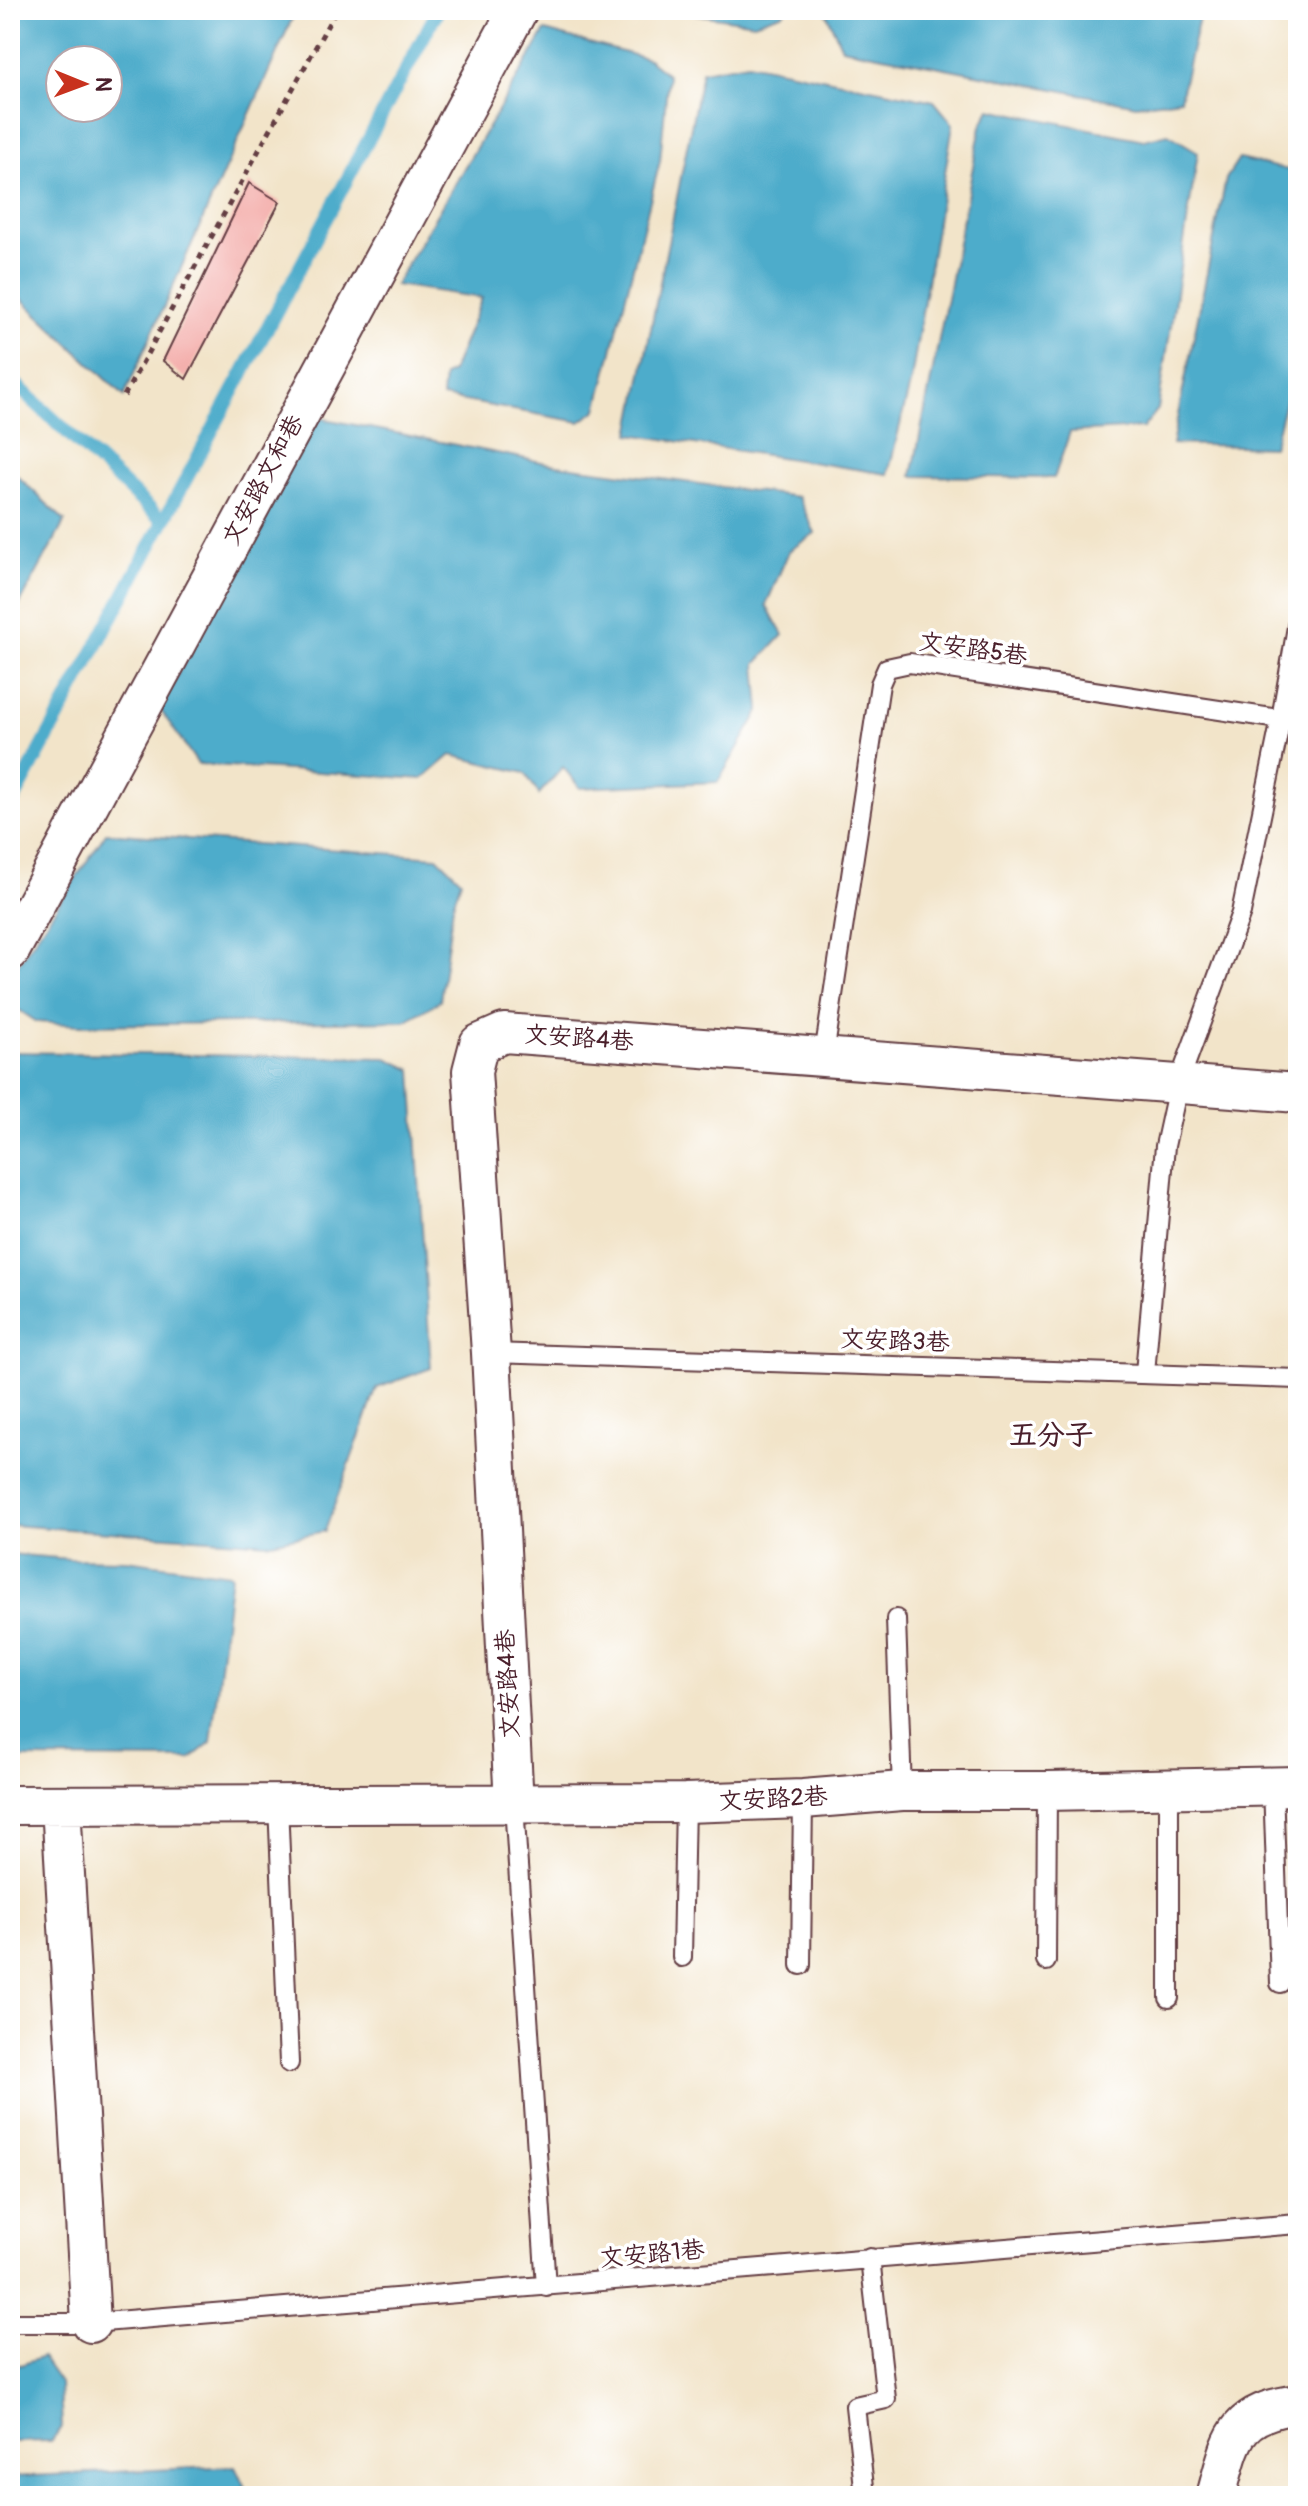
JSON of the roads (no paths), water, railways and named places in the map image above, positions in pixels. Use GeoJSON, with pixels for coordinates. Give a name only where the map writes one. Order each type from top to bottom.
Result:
{"type":"FeatureCollection","features":[{"type":"Feature","properties":{"kind":"street","name":"文安路文和巷"},"geometry":{"type":"LineString","coordinates":[[10,951],[518,10]]}},
{"type":"Feature","properties":{"kind":"street","name":"文安路4巷"},"geometry":{"type":"LineString","coordinates":[[514,1805],[491,1353],[472,1071],[479,1044],[504,1033],[1298,1093]]}},
{"type":"Feature","properties":{"kind":"street","name":"文安路2巷"},"geometry":{"type":"LineString","coordinates":[[10,1805],[685,1803],[803,1799],[902,1791],[1285,1786]]}},
{"type":"Feature","properties":{"kind":"street"},"geometry":{"type":"LineString","coordinates":[[61,1805],[91,2323]]}},
{"type":"Feature","properties":{"kind":"street"},"geometry":{"type":"LineString","coordinates":[[1216,2496],[1234,2437],[1244,2422],[1272,2407],[1298,2404]]}},
{"type":"Feature","properties":{"kind":"lane"},"geometry":{"type":"LineString","coordinates":[[1145,1373],[1165,1146],[1179,1082],[1241,913],[1290,720],[1298,621]]}},
{"type":"Feature","properties":{"kind":"lane","name":"文安路5巷"},"geometry":{"type":"LineString","coordinates":[[824,1055],[880,684],[887,668],[910,663],[1290,720]]}},
{"type":"Feature","properties":{"kind":"lane","name":"文安路3巷"},"geometry":{"type":"LineString","coordinates":[[491,1353],[1298,1379]]}},
{"type":"Feature","properties":{"kind":"lane"},"geometry":{"type":"LineString","coordinates":[[896,1619],[902,1791]]}},
{"type":"Feature","properties":{"kind":"lane"},"geometry":{"type":"LineString","coordinates":[[1280,1983],[1285,1786]]}},
{"type":"Feature","properties":{"kind":"lane"},"geometry":{"type":"LineString","coordinates":[[1169,1789],[1169,1998]]}},
{"type":"Feature","properties":{"kind":"lane"},"geometry":{"type":"LineString","coordinates":[[1046,1961],[1047,1791]]}},
{"type":"Feature","properties":{"kind":"lane"},"geometry":{"type":"LineString","coordinates":[[801,1965],[803,1799]]}},
{"type":"Feature","properties":{"kind":"lane"},"geometry":{"type":"LineString","coordinates":[[263,1803],[289,2063]]}},
{"type":"Feature","properties":{"kind":"lane"},"geometry":{"type":"LineString","coordinates":[[682,1957],[685,1803]]}},
{"type":"Feature","properties":{"kind":"lane"},"geometry":{"type":"LineString","coordinates":[[514,1805],[546,2287]]}},
{"type":"Feature","properties":{"kind":"lane","name":"文安路1巷"},"geometry":{"type":"LineString","coordinates":[[10,2323],[91,2323],[1298,2224]]}},
{"type":"Feature","properties":{"kind":"lane"},"geometry":{"type":"LineString","coordinates":[[865,2496],[855,2406],[886,2399],[870,2258]]}},
{"type":"Feature","properties":{"kind":"water"},"geometry":{"type":"Polygon","coordinates":[[[10,10],[296,10],[124,396],[10,288],[10,10]]]}},
{"type":"Feature","properties":{"kind":"water"},"geometry":{"type":"Polygon","coordinates":[[[667,10],[785,10],[754,23],[667,10]]]}},
{"type":"Feature","properties":{"kind":"water"},"geometry":{"type":"Polygon","coordinates":[[[825,10],[1201,10],[1180,99],[1136,105],[842,48],[825,10]]]}},
{"type":"Feature","properties":{"kind":"water"},"geometry":{"type":"Polygon","coordinates":[[[545,31],[648,59],[668,75],[660,161],[597,410],[580,422],[442,397],[444,376],[452,372],[482,298],[395,285],[545,31]]]}},
{"type":"Feature","properties":{"kind":"water"},"geometry":{"type":"Polygon","coordinates":[[[748,63],[934,101],[953,124],[911,380],[888,474],[630,434],[702,71],[748,63]]]}},
{"type":"Feature","properties":{"kind":"water"},"geometry":{"type":"Polygon","coordinates":[[[990,109],[1144,140],[1168,134],[1198,152],[1158,409],[1143,428],[1070,432],[1054,478],[912,476],[981,126],[990,109]]]}},
{"type":"Feature","properties":{"kind":"water"},"geometry":{"type":"Polygon","coordinates":[[[1239,159],[1298,172],[1298,353],[1273,447],[1172,444],[1226,179],[1239,159]]]}},
{"type":"Feature","properties":{"kind":"water"},"geometry":{"type":"Polygon","coordinates":[[[315,417],[557,465],[798,497],[815,533],[789,551],[766,605],[783,635],[756,664],[760,710],[718,782],[580,788],[563,767],[539,794],[525,773],[451,755],[423,779],[198,764],[159,708],[315,417]]]}},
{"type":"Feature","properties":{"kind":"water"},"geometry":{"type":"Polygon","coordinates":[[[10,469],[65,521],[10,622],[10,469]]]}},
{"type":"Feature","properties":{"kind":"water"},"geometry":{"type":"Polygon","coordinates":[[[106,833],[437,857],[461,880],[453,905],[440,1001],[405,1021],[80,1025],[37,1022],[10,1004],[10,976],[106,833]]]}},
{"type":"Feature","properties":{"kind":"water"},"geometry":{"type":"Polygon","coordinates":[[[10,1052],[387,1058],[412,1070],[431,1368],[377,1388],[325,1531],[267,1543],[10,1525],[10,1052]]]}},
{"type":"Feature","properties":{"kind":"water"},"geometry":{"type":"Polygon","coordinates":[[[10,1554],[126,1560],[231,1574],[211,1742],[190,1759],[10,1758],[10,1554]]]}},
{"type":"Feature","properties":{"kind":"water"},"geometry":{"type":"Polygon","coordinates":[[[42,2357],[60,2383],[62,2428],[50,2441],[10,2442],[10,2364],[21,2365],[42,2357]]]}},
{"type":"Feature","properties":{"kind":"water"},"geometry":{"type":"Polygon","coordinates":[[[235,2466],[249,2496],[10,2496],[10,2477],[235,2466]]]}},
{"type":"Feature","properties":{"kind":"waterway"},"geometry":{"type":"LineString","coordinates":[[10,807],[438,10]]}},
{"type":"Feature","properties":{"kind":"waterway"},"geometry":{"type":"LineString","coordinates":[[10,379],[163,521]]}},
{"type":"Feature","properties":{"kind":"district","name":"五分子"},"geometry":{"type":"Point","coordinates":[1051,1435]}}]}
